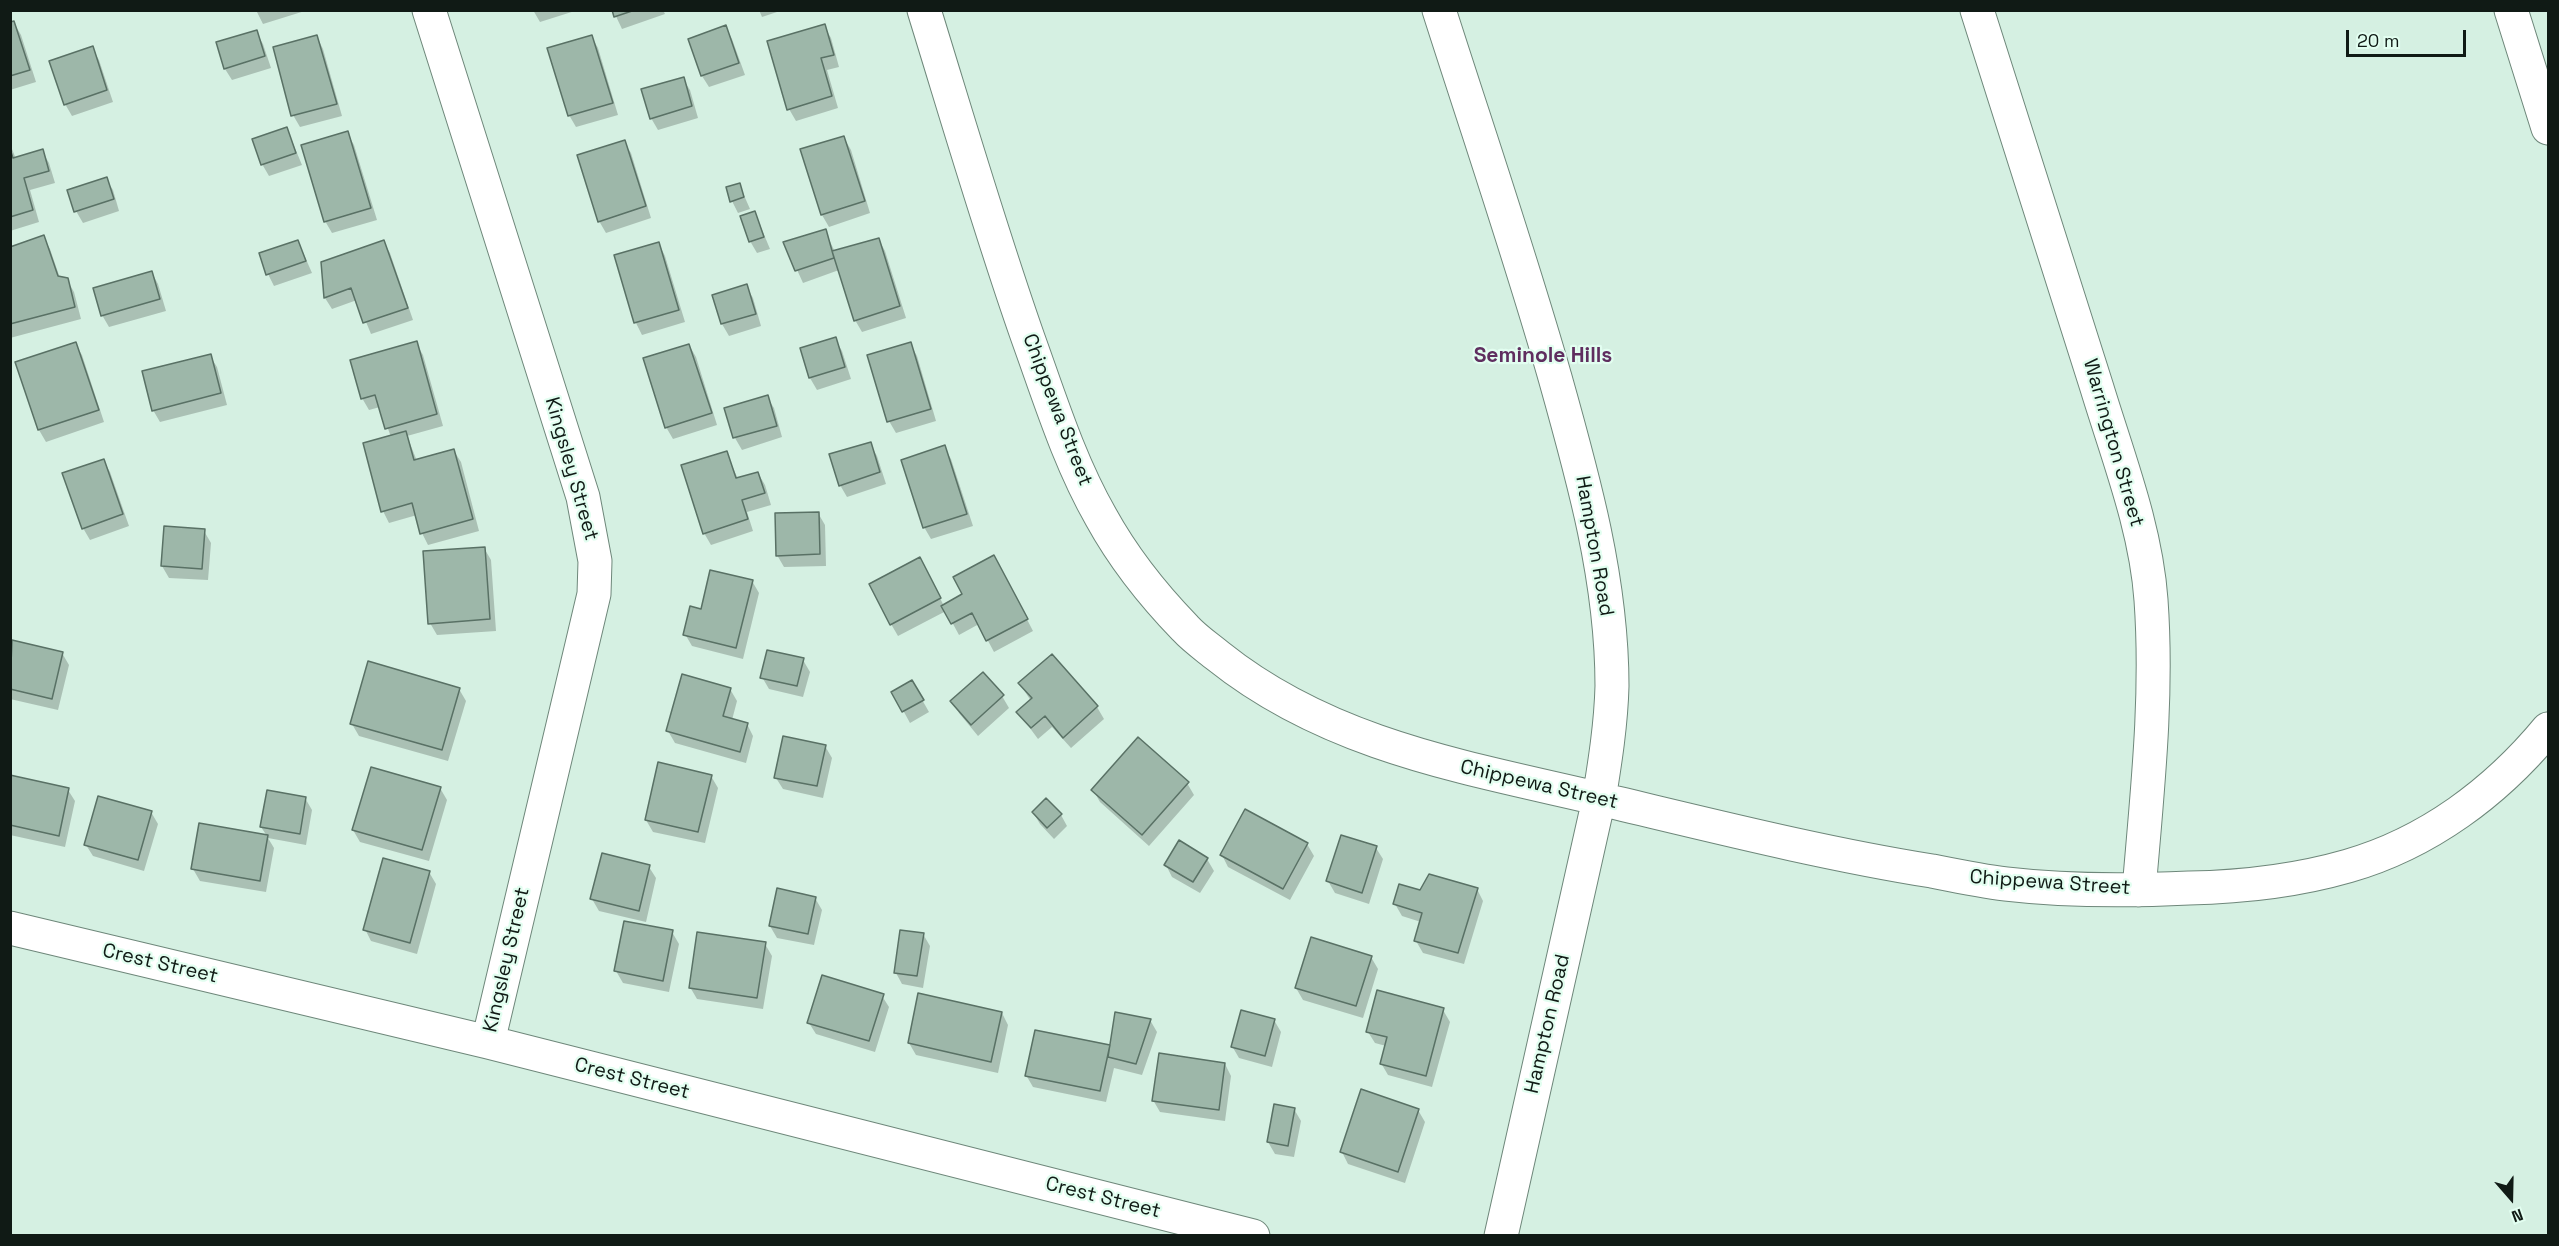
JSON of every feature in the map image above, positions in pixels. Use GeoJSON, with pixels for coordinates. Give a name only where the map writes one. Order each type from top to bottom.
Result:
{"type":"FeatureCollection","features":[{"type":"Feature","properties":{"kind":"street","name":"Kingsley Street"},"geometry":{"type":"LineString","coordinates":[[429,10],[583,497],[595,561],[594,594],[488,1042]]}},
{"type":"Feature","properties":{"kind":"street","name":"Chippewa Street"},"geometry":{"type":"LineString","coordinates":[[924,10],[1011,291],[1067,447],[1102,519],[1140,575],[1180,623],[1244,677],[1310,716],[1420,757],[1776,842],[1897,866],[2007,884],[2139,890],[2236,887],[2295,878],[2349,866],[2411,842],[2441,825],[2495,786],[2524,758],[2548,729]]}},
{"type":"Feature","properties":{"kind":"street","name":"Hampton Road"},"geometry":{"type":"LineString","coordinates":[[1439,10],[1534,306],[1582,471],[1597,536],[1607,597],[1612,686],[1608,741],[1599,799],[1501,1236]]}},
{"type":"Feature","properties":{"kind":"street","name":"Warrington Street"},"geometry":{"type":"LineString","coordinates":[[1977,10],[2061,272],[2133,508],[2144,555],[2151,598],[2155,697],[2139,890]]}},
{"type":"Feature","properties":{"kind":"street"},"geometry":{"type":"LineString","coordinates":[[2511,10],[2548,128]]}},
{"type":"Feature","properties":{"kind":"street","name":"Crest Street"},"geometry":{"type":"LineString","coordinates":[[10,928],[488,1042],[1253,1236]]}},
{"type":"Feature","properties":{"kind":"building"},"geometry":{"type":"Polygon","coordinates":[[[612,10],[635,10],[614,17],[612,10]]]}},
{"type":"Feature","properties":{"kind":"building"},"geometry":{"type":"Polygon","coordinates":[[[14,21],[30,70],[10,76],[10,22],[14,21]]]}},
{"type":"Feature","properties":{"kind":"building"},"geometry":{"type":"Polygon","coordinates":[[[825,24],[834,55],[821,58],[832,96],[787,110],[767,41],[825,24]]]}},
{"type":"Feature","properties":{"kind":"building"},"geometry":{"type":"Polygon","coordinates":[[[726,25],[739,63],[701,76],[688,39],[726,25]]]}},
{"type":"Feature","properties":{"kind":"building"},"geometry":{"type":"Polygon","coordinates":[[[257,30],[265,56],[224,69],[216,42],[257,30]]]}},
{"type":"Feature","properties":{"kind":"building"},"geometry":{"type":"Polygon","coordinates":[[[317,35],[337,104],[291,116],[273,47],[317,35]]]}},
{"type":"Feature","properties":{"kind":"building"},"geometry":{"type":"Polygon","coordinates":[[[592,35],[613,103],[568,116],[547,48],[592,35]]]}},
{"type":"Feature","properties":{"kind":"building"},"geometry":{"type":"Polygon","coordinates":[[[93,46],[107,90],[64,105],[49,61],[93,46]]]}},
{"type":"Feature","properties":{"kind":"building"},"geometry":{"type":"Polygon","coordinates":[[[684,77],[692,106],[650,119],[641,89],[684,77]]]}},
{"type":"Feature","properties":{"kind":"building"},"geometry":{"type":"Polygon","coordinates":[[[287,127],[296,153],[261,165],[252,139],[287,127]]]}},
{"type":"Feature","properties":{"kind":"building"},"geometry":{"type":"Polygon","coordinates":[[[348,131],[371,208],[324,222],[301,145],[348,131]]]}},
{"type":"Feature","properties":{"kind":"building"},"geometry":{"type":"Polygon","coordinates":[[[844,136],[865,201],[821,215],[800,149],[844,136]]]}},
{"type":"Feature","properties":{"kind":"building"},"geometry":{"type":"Polygon","coordinates":[[[625,140],[646,206],[598,222],[577,155],[625,140]]]}},
{"type":"Feature","properties":{"kind":"building"},"geometry":{"type":"Polygon","coordinates":[[[10,149],[13,158],[43,149],[49,171],[24,178],[33,210],[10,217],[10,149]]]}},
{"type":"Feature","properties":{"kind":"building"},"geometry":{"type":"Polygon","coordinates":[[[107,177],[114,199],[74,212],[67,190],[107,177]]]}},
{"type":"Feature","properties":{"kind":"building"},"geometry":{"type":"Polygon","coordinates":[[[740,183],[744,197],[730,202],[726,187],[740,183]]]}},
{"type":"Feature","properties":{"kind":"building"},"geometry":{"type":"Polygon","coordinates":[[[755,211],[764,237],[749,242],[740,216],[755,211]]]}},
{"type":"Feature","properties":{"kind":"building"},"geometry":{"type":"Polygon","coordinates":[[[826,229],[834,258],[795,271],[783,242],[826,229]]]}},
{"type":"Feature","properties":{"kind":"building"},"geometry":{"type":"Polygon","coordinates":[[[44,235],[58,276],[68,278],[75,307],[10,324],[10,247],[44,235]]]}},
{"type":"Feature","properties":{"kind":"building"},"geometry":{"type":"Polygon","coordinates":[[[879,238],[900,306],[854,321],[832,251],[879,238]]]}},
{"type":"Feature","properties":{"kind":"building"},"geometry":{"type":"Polygon","coordinates":[[[298,240],[306,261],[266,275],[259,253],[298,240]]]}},
{"type":"Feature","properties":{"kind":"building"},"geometry":{"type":"Polygon","coordinates":[[[384,240],[408,308],[363,323],[351,288],[324,298],[321,262],[384,240]]]}},
{"type":"Feature","properties":{"kind":"building"},"geometry":{"type":"Polygon","coordinates":[[[659,242],[679,310],[634,323],[614,255],[659,242]]]}},
{"type":"Feature","properties":{"kind":"building"},"geometry":{"type":"Polygon","coordinates":[[[152,271],[160,299],[101,316],[93,288],[152,271]]]}},
{"type":"Feature","properties":{"kind":"building"},"geometry":{"type":"Polygon","coordinates":[[[747,284],[756,314],[721,324],[712,295],[747,284]]]}},
{"type":"Feature","properties":{"kind":"building"},"geometry":{"type":"Polygon","coordinates":[[[836,337],[845,367],[809,378],[800,348],[836,337]]]}},
{"type":"Feature","properties":{"kind":"building"},"geometry":{"type":"Polygon","coordinates":[[[417,341],[437,414],[385,429],[375,395],[361,399],[350,360],[417,341]]]}},
{"type":"Feature","properties":{"kind":"building"},"geometry":{"type":"Polygon","coordinates":[[[76,342],[99,410],[38,430],[15,362],[76,342]]]}},
{"type":"Feature","properties":{"kind":"building"},"geometry":{"type":"Polygon","coordinates":[[[911,342],[931,409],[887,422],[867,355],[911,342]]]}},
{"type":"Feature","properties":{"kind":"building"},"geometry":{"type":"Polygon","coordinates":[[[689,344],[712,413],[665,428],[643,358],[689,344]]]}},
{"type":"Feature","properties":{"kind":"building"},"geometry":{"type":"Polygon","coordinates":[[[211,354],[221,393],[152,411],[142,371],[211,354]]]}},
{"type":"Feature","properties":{"kind":"building"},"geometry":{"type":"Polygon","coordinates":[[[768,395],[777,426],[733,438],[724,408],[768,395]]]}},
{"type":"Feature","properties":{"kind":"building"},"geometry":{"type":"Polygon","coordinates":[[[406,431],[414,460],[454,449],[473,519],[420,534],[412,503],[381,512],[363,443],[406,431]]]}},
{"type":"Feature","properties":{"kind":"building"},"geometry":{"type":"Polygon","coordinates":[[[871,442],[880,472],[839,486],[829,454],[871,442]]]}},
{"type":"Feature","properties":{"kind":"building"},"geometry":{"type":"Polygon","coordinates":[[[945,445],[967,514],[923,528],[901,460],[945,445]]]}},
{"type":"Feature","properties":{"kind":"building"},"geometry":{"type":"Polygon","coordinates":[[[727,451],[736,478],[758,472],[765,493],[742,500],[748,519],[703,534],[681,465],[727,451]]]}},
{"type":"Feature","properties":{"kind":"building"},"geometry":{"type":"Polygon","coordinates":[[[104,459],[123,514],[82,529],[62,473],[104,459]]]}},
{"type":"Feature","properties":{"kind":"building"},"geometry":{"type":"Polygon","coordinates":[[[819,512],[820,554],[776,556],[775,513],[819,512]]]}},
{"type":"Feature","properties":{"kind":"building"},"geometry":{"type":"Polygon","coordinates":[[[164,526],[205,529],[202,569],[161,566],[164,526]]]}},
{"type":"Feature","properties":{"kind":"building"},"geometry":{"type":"Polygon","coordinates":[[[485,547],[490,619],[428,624],[423,551],[485,547]]]}},
{"type":"Feature","properties":{"kind":"building"},"geometry":{"type":"Polygon","coordinates":[[[994,555],[1028,619],[986,641],[972,613],[951,624],[941,606],[962,594],[953,577],[994,555]]]}},
{"type":"Feature","properties":{"kind":"building"},"geometry":{"type":"Polygon","coordinates":[[[920,557],[941,598],[890,625],[869,584],[920,557]]]}},
{"type":"Feature","properties":{"kind":"building"},"geometry":{"type":"Polygon","coordinates":[[[710,570],[753,580],[736,648],[683,635],[690,606],[701,609],[710,570]]]}},
{"type":"Feature","properties":{"kind":"building"},"geometry":{"type":"Polygon","coordinates":[[[12,640],[63,652],[52,699],[10,689],[12,640]]]}},
{"type":"Feature","properties":{"kind":"building"},"geometry":{"type":"Polygon","coordinates":[[[767,650],[804,658],[797,686],[760,678],[767,650]]]}},
{"type":"Feature","properties":{"kind":"building"},"geometry":{"type":"Polygon","coordinates":[[[1052,654],[1098,706],[1063,738],[1045,716],[1031,728],[1016,712],[1032,698],[1018,683],[1052,654]]]}},
{"type":"Feature","properties":{"kind":"building"},"geometry":{"type":"Polygon","coordinates":[[[368,661],[460,688],[442,750],[350,724],[368,661]]]}},
{"type":"Feature","properties":{"kind":"building"},"geometry":{"type":"Polygon","coordinates":[[[983,672],[1004,695],[971,725],[950,701],[983,672]]]}},
{"type":"Feature","properties":{"kind":"building"},"geometry":{"type":"Polygon","coordinates":[[[682,674],[731,688],[723,716],[748,723],[740,752],[666,731],[682,674]]]}},
{"type":"Feature","properties":{"kind":"building"},"geometry":{"type":"Polygon","coordinates":[[[912,680],[924,700],[902,712],[891,692],[912,680]]]}},
{"type":"Feature","properties":{"kind":"building"},"geometry":{"type":"Polygon","coordinates":[[[783,736],[826,745],[817,786],[774,778],[783,736]]]}},
{"type":"Feature","properties":{"kind":"building"},"geometry":{"type":"Polygon","coordinates":[[[1138,737],[1189,782],[1142,835],[1091,790],[1138,737]]]}},
{"type":"Feature","properties":{"kind":"building"},"geometry":{"type":"Polygon","coordinates":[[[658,762],[712,775],[698,832],[645,820],[658,762]]]}},
{"type":"Feature","properties":{"kind":"building"},"geometry":{"type":"Polygon","coordinates":[[[371,767],[441,787],[422,850],[352,830],[371,767]]]}},
{"type":"Feature","properties":{"kind":"building"},"geometry":{"type":"Polygon","coordinates":[[[10,775],[69,788],[59,836],[10,825],[10,775]]]}},
{"type":"Feature","properties":{"kind":"building"},"geometry":{"type":"Polygon","coordinates":[[[267,790],[306,797],[300,834],[260,827],[267,790]]]}},
{"type":"Feature","properties":{"kind":"building"},"geometry":{"type":"Polygon","coordinates":[[[98,796],[152,811],[138,860],[84,845],[98,796]]]}},
{"type":"Feature","properties":{"kind":"building"},"geometry":{"type":"Polygon","coordinates":[[[1046,798],[1062,814],[1047,828],[1032,812],[1046,798]]]}},
{"type":"Feature","properties":{"kind":"building"},"geometry":{"type":"Polygon","coordinates":[[[1245,809],[1308,843],[1283,889],[1220,855],[1245,809]]]}},
{"type":"Feature","properties":{"kind":"building"},"geometry":{"type":"Polygon","coordinates":[[[199,823],[268,835],[260,881],[191,869],[199,823]]]}},
{"type":"Feature","properties":{"kind":"building"},"geometry":{"type":"Polygon","coordinates":[[[1341,835],[1377,846],[1362,893],[1326,881],[1341,835]]]}},
{"type":"Feature","properties":{"kind":"building"},"geometry":{"type":"Polygon","coordinates":[[[1179,840],[1208,858],[1193,882],[1164,865],[1179,840]]]}},
{"type":"Feature","properties":{"kind":"building"},"geometry":{"type":"Polygon","coordinates":[[[602,853],[650,865],[639,911],[590,899],[602,853]]]}},
{"type":"Feature","properties":{"kind":"building"},"geometry":{"type":"Polygon","coordinates":[[[383,858],[430,871],[410,943],[363,930],[383,858]]]}},
{"type":"Feature","properties":{"kind":"building"},"geometry":{"type":"Polygon","coordinates":[[[1429,874],[1478,888],[1458,953],[1414,941],[1422,913],[1393,904],[1399,884],[1420,890],[1429,874]]]}},
{"type":"Feature","properties":{"kind":"building"},"geometry":{"type":"Polygon","coordinates":[[[777,888],[816,897],[808,934],[769,926],[777,888]]]}},
{"type":"Feature","properties":{"kind":"building"},"geometry":{"type":"Polygon","coordinates":[[[624,921],[673,930],[663,981],[614,971],[624,921]]]}},
{"type":"Feature","properties":{"kind":"building"},"geometry":{"type":"Polygon","coordinates":[[[900,930],[924,933],[917,976],[894,973],[900,930]]]}},
{"type":"Feature","properties":{"kind":"building"},"geometry":{"type":"Polygon","coordinates":[[[697,932],[766,942],[757,998],[689,988],[697,932]]]}},
{"type":"Feature","properties":{"kind":"building"},"geometry":{"type":"Polygon","coordinates":[[[1311,937],[1372,956],[1356,1006],[1295,988],[1311,937]]]}},
{"type":"Feature","properties":{"kind":"building"},"geometry":{"type":"Polygon","coordinates":[[[822,975],[884,994],[869,1041],[807,1023],[822,975]]]}},
{"type":"Feature","properties":{"kind":"building"},"geometry":{"type":"Polygon","coordinates":[[[1377,990],[1444,1008],[1426,1076],[1380,1064],[1387,1037],[1366,1032],[1377,990]]]}},
{"type":"Feature","properties":{"kind":"building"},"geometry":{"type":"Polygon","coordinates":[[[918,993],[1002,1012],[991,1062],[908,1043],[918,993]]]}},
{"type":"Feature","properties":{"kind":"building"},"geometry":{"type":"Polygon","coordinates":[[[1241,1010],[1275,1019],[1265,1056],[1231,1047],[1241,1010]]]}},
{"type":"Feature","properties":{"kind":"building"},"geometry":{"type":"Polygon","coordinates":[[[1115,1012],[1151,1019],[1136,1064],[1108,1057],[1115,1012]]]}},
{"type":"Feature","properties":{"kind":"building"},"geometry":{"type":"Polygon","coordinates":[[[1035,1030],[1110,1045],[1100,1091],[1025,1076],[1035,1030]]]}},
{"type":"Feature","properties":{"kind":"building"},"geometry":{"type":"Polygon","coordinates":[[[1159,1053],[1225,1063],[1219,1110],[1152,1101],[1159,1053]]]}},
{"type":"Feature","properties":{"kind":"building"},"geometry":{"type":"Polygon","coordinates":[[[1361,1089],[1419,1109],[1398,1172],[1340,1152],[1361,1089]]]}},
{"type":"Feature","properties":{"kind":"building"},"geometry":{"type":"Polygon","coordinates":[[[1274,1104],[1295,1108],[1288,1146],[1267,1142],[1274,1104]]]}},
{"type":"Feature","properties":{"kind":"district","name":"Seminole Hills"},"geometry":{"type":"Point","coordinates":[1543,356]}}]}
